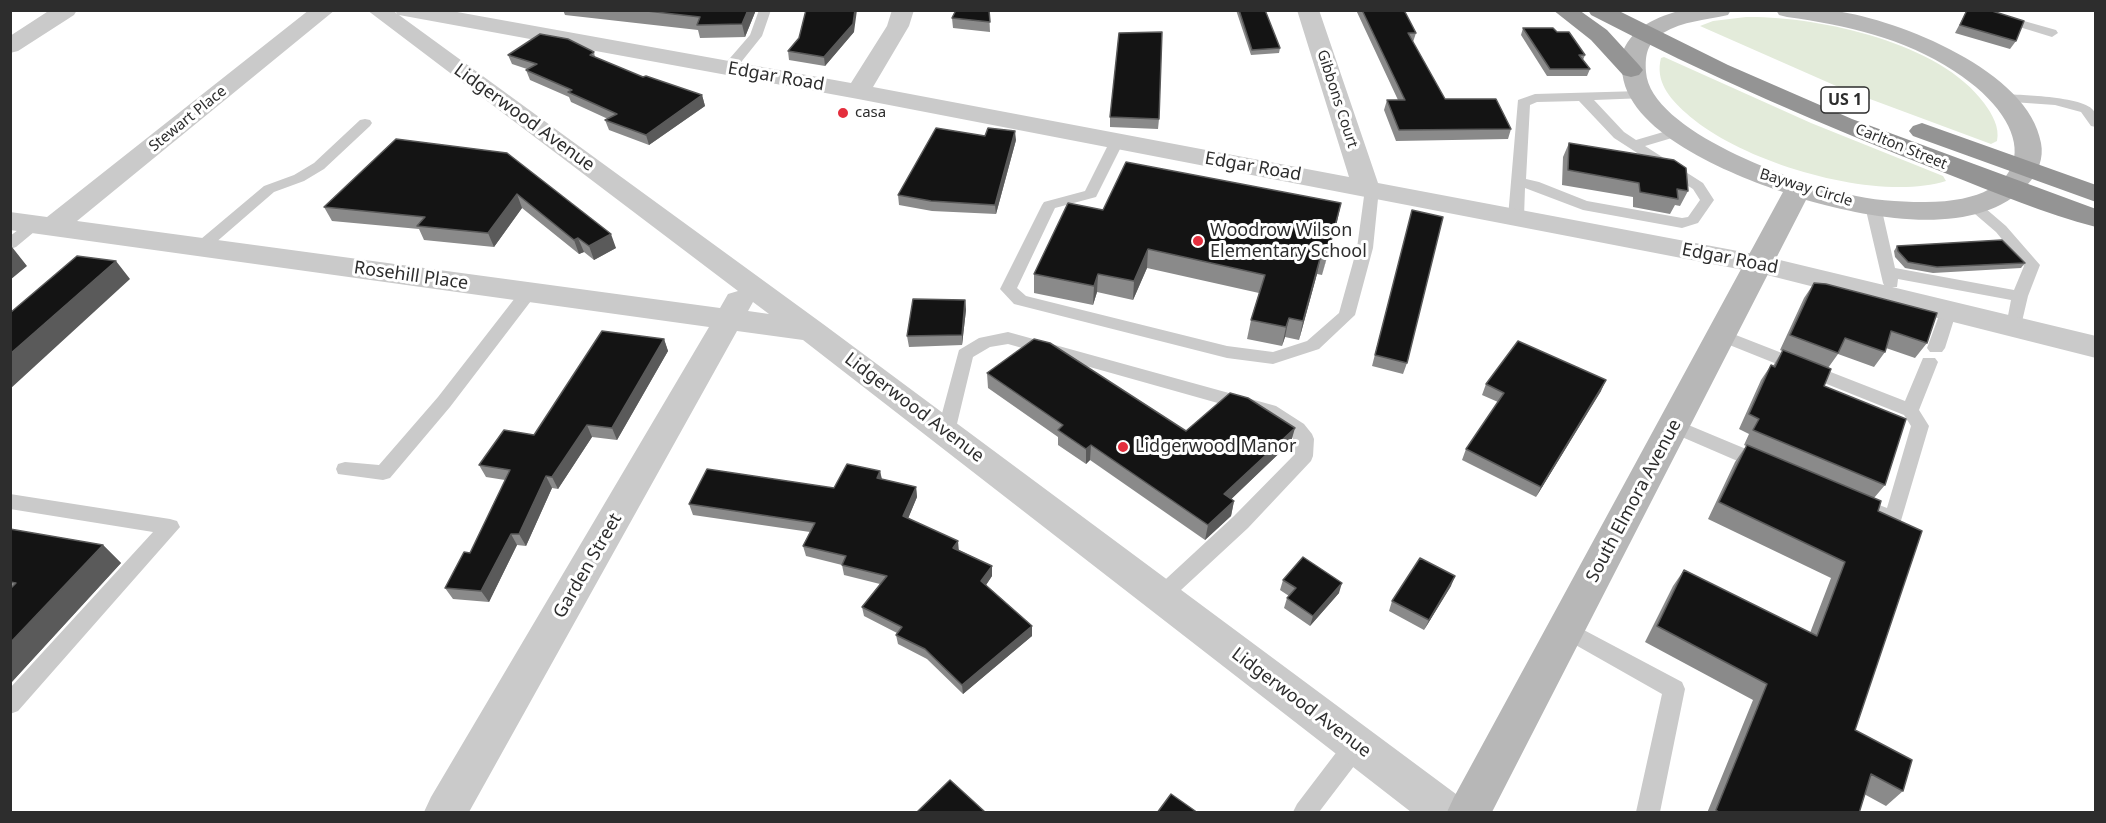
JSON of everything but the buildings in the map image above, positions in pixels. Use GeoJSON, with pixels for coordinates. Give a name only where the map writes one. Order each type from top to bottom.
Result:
{"type":"FeatureCollection","features":[{"type":"Feature","properties":{"kind":"highway"},"geometry":{"type":"LineString","coordinates":[[1564,10],[1599,35],[1631,70]]}},
{"type":"Feature","properties":{"kind":"highway","name":"Carlton Street"},"geometry":{"type":"LineString","coordinates":[[1599,10],[1646,22],[1792,102],[2016,179],[2096,194]]}},
{"type":"Feature","properties":{"kind":"highway","name":"Carlton Street"},"geometry":{"type":"LineString","coordinates":[[1669,22],[2016,179],[2096,219]]}},
{"type":"Feature","properties":{"kind":"main road"},"geometry":{"type":"LineString","coordinates":[[1631,70],[1634,52],[1646,22],[1669,22],[1720,10]]}},
{"type":"Feature","properties":{"kind":"main road"},"geometry":{"type":"LineString","coordinates":[[1796,11],[1836,10]]}},
{"type":"Feature","properties":{"kind":"main road"},"geometry":{"type":"LineString","coordinates":[[1796,11],[1869,25],[1939,52],[1972,71],[2003,98],[2015,112],[2030,141],[2031,154],[2016,179]]}},
{"type":"Feature","properties":{"kind":"main road"},"geometry":{"type":"LineString","coordinates":[[1910,19],[1939,52]]}},
{"type":"Feature","properties":{"kind":"main road","name":"Bayway Circle"},"geometry":{"type":"LineString","coordinates":[[1631,70],[1641,95],[1654,111],[1677,132],[1722,159],[1798,189],[1839,201],[1911,210],[1973,205],[1988,201],[2016,179]]}},
{"type":"Feature","properties":{"kind":"main road","name":"South Elmora Avenue"},"geometry":{"type":"LineString","coordinates":[[1469,813],[1564,629],[1723,336],[1798,189]]}},
{"type":"Feature","properties":{"kind":"street"},"geometry":{"type":"LineString","coordinates":[[10,46],[66,10]]}},
{"type":"Feature","properties":{"kind":"street","name":"Stewart Place"},"geometry":{"type":"LineString","coordinates":[[33,224],[324,10]]}},
{"type":"Feature","properties":{"kind":"street","name":"Lidgerwood Avenue"},"geometry":{"type":"LineString","coordinates":[[378,10],[812,331],[1445,813]]}},
{"type":"Feature","properties":{"kind":"street","name":"Edgar Road"},"geometry":{"type":"LineString","coordinates":[[406,10],[858,92],[1759,264],[1892,284],[1949,310],[2096,347]]}},
{"type":"Feature","properties":{"kind":"street"},"geometry":{"type":"LineString","coordinates":[[858,92],[898,26],[903,10]]}},
{"type":"Feature","properties":{"kind":"street","name":"Gibbons Court"},"geometry":{"type":"LineString","coordinates":[[1308,10],[1369,188]]}},
{"type":"Feature","properties":{"kind":"street","name":"Rosehill Place"},"geometry":{"type":"LineString","coordinates":[[33,224],[812,331]]}},
{"type":"Feature","properties":{"kind":"street","name":"Garden Street"},"geometry":{"type":"LineString","coordinates":[[446,813],[729,320],[748,283]]}},
{"type":"Feature","properties":{"kind":"lane"},"geometry":{"type":"LineString","coordinates":[[729,68],[756,36],[765,10]]}},
{"type":"Feature","properties":{"kind":"lane"},"geometry":{"type":"LineString","coordinates":[[1970,10],[2052,33]]}},
{"type":"Feature","properties":{"kind":"lane"},"geometry":{"type":"LineString","coordinates":[[1516,217],[1523,103],[1535,98],[1641,95]]}},
{"type":"Feature","properties":{"kind":"lane"},"geometry":{"type":"LineString","coordinates":[[1517,182],[1534,185],[1583,205],[1682,223],[1693,220],[1707,200],[1698,186],[1619,135],[1583,97]]}},
{"type":"Feature","properties":{"kind":"lane"},"geometry":{"type":"LineString","coordinates":[[2003,98],[2055,101],[2076,106],[2086,109],[2096,123]]}},
{"type":"Feature","properties":{"kind":"lane"},"geometry":{"type":"LineString","coordinates":[[201,247],[269,189],[299,178],[319,166],[365,123]]}},
{"type":"Feature","properties":{"kind":"lane"},"geometry":{"type":"LineString","coordinates":[[1633,145],[1677,132]]}},
{"type":"Feature","properties":{"kind":"lane"},"geometry":{"type":"LineString","coordinates":[[1118,141],[1090,194],[1049,205],[1008,289],[1020,300],[1227,352],[1273,358],[1312,345],[1347,315],[1365,248],[1369,188]]}},
{"type":"Feature","properties":{"kind":"lane"},"geometry":{"type":"LineString","coordinates":[[1973,205],[2001,229],[2031,265],[2020,296],[2014,326]]}},
{"type":"Feature","properties":{"kind":"lane"},"geometry":{"type":"LineString","coordinates":[[1872,206],[1892,284],[2020,296]]}},
{"type":"Feature","properties":{"kind":"lane"},"geometry":{"type":"LineString","coordinates":[[10,244],[33,224]]}},
{"type":"Feature","properties":{"kind":"lane"},"geometry":{"type":"LineString","coordinates":[[345,469],[383,473],[444,402],[528,293]]}},
{"type":"Feature","properties":{"kind":"lane"},"geometry":{"type":"LineString","coordinates":[[1910,410],[1949,310]]}},
{"type":"Feature","properties":{"kind":"lane"},"geometry":{"type":"LineString","coordinates":[[1723,336],[1910,410],[1920,426],[1893,519],[1862,506]]}},
{"type":"Feature","properties":{"kind":"lane"},"geometry":{"type":"LineString","coordinates":[[946,432],[965,354],[975,345],[1008,338],[1270,411],[1299,429],[1305,439],[1304,456],[1241,522],[1161,596]]}},
{"type":"Feature","properties":{"kind":"lane"},"geometry":{"type":"LineString","coordinates":[[1674,426],[1777,470]]}},
{"type":"Feature","properties":{"kind":"lane"},"geometry":{"type":"LineString","coordinates":[[10,501],[170,526],[10,704]]}},
{"type":"Feature","properties":{"kind":"lane"},"geometry":{"type":"LineString","coordinates":[[1564,629],[1674,689],[1648,813]]}},
{"type":"Feature","properties":{"kind":"lane"},"geometry":{"type":"LineString","coordinates":[[1305,813],[1356,745]]}},
{"type":"Feature","properties":{"kind":"green space"},"geometry":{"type":"Polygon","coordinates":[[[1746,17],[1807,21],[1875,37],[1908,49],[1938,64],[1964,82],[1984,103],[1992,116],[1997,131],[1997,141],[1991,144],[1843,89],[1700,26],[1713,21],[1746,17]]]}},
{"type":"Feature","properties":{"kind":"green space"},"geometry":{"type":"Polygon","coordinates":[[[1664,57],[1811,123],[1943,176],[1946,181],[1917,186],[1883,187],[1810,174],[1773,162],[1710,131],[1686,113],[1669,95],[1662,82],[1660,66],[1661,58],[1664,57]]]}},
{"type":"Feature","properties":{"kind":"place","name":"casa"},"geometry":{"type":"Point","coordinates":[843,113]}},
{"type":"Feature","properties":{"kind":"place","name":"Woodrow Wilson Elementary School"},"geometry":{"type":"Point","coordinates":[1198,241]}},
{"type":"Feature","properties":{"kind":"place","name":"Lidgerwood Manor"},"geometry":{"type":"Point","coordinates":[1123,447]}}]}
